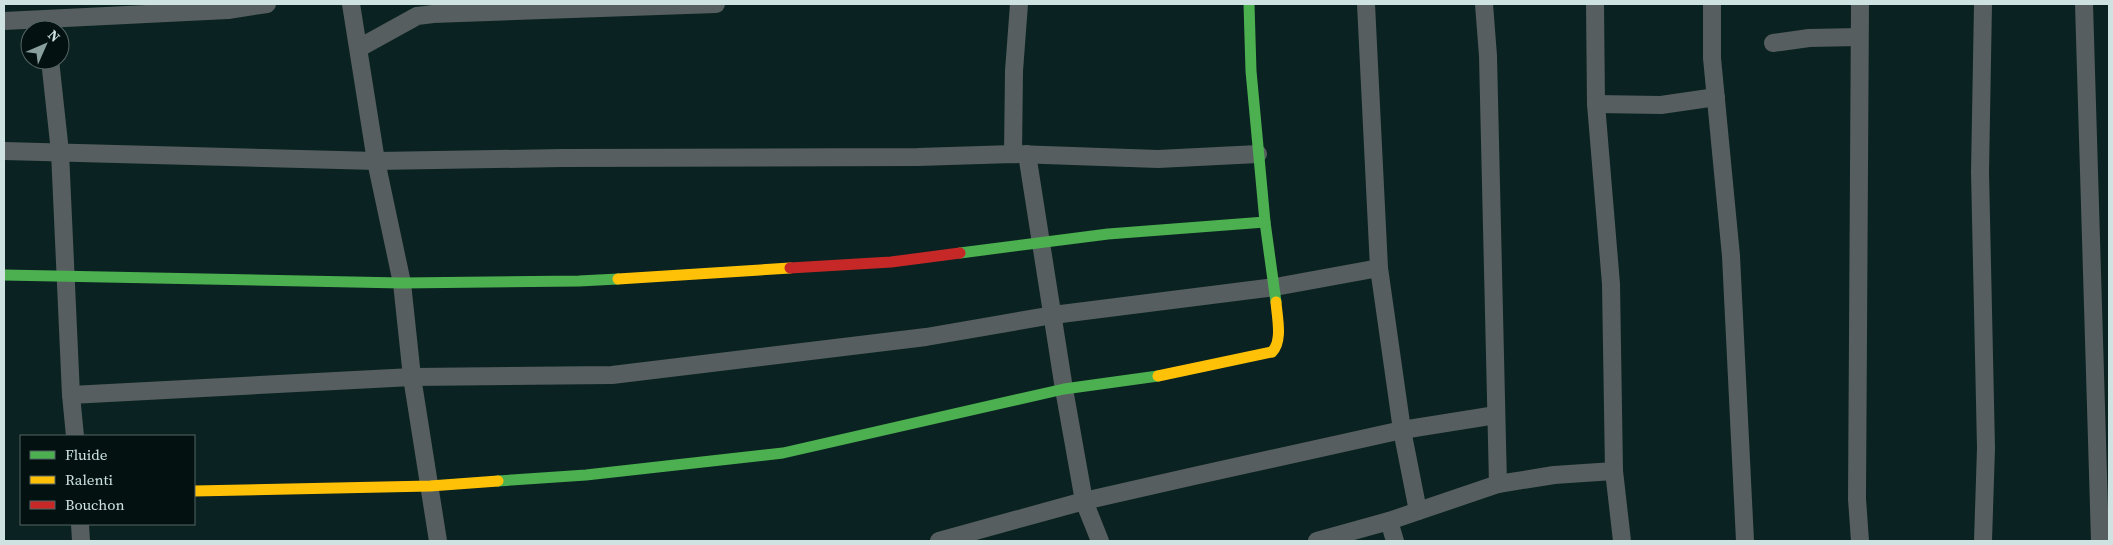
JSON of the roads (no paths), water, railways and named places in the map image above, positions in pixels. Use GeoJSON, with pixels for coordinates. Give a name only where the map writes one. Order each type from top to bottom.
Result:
{"type":"FeatureCollection","features":[{"type":"Feature","properties":{"kind":"street"},"geometry":{"type":"LineString","coordinates":[[4,21],[228,10],[267,4]]}},
{"type":"Feature","properties":{"kind":"street"},"geometry":{"type":"LineString","coordinates":[[351,4],[376,161],[402,283],[412,377],[438,541]]}},
{"type":"Feature","properties":{"kind":"street"},"geometry":{"type":"LineString","coordinates":[[359,48],[417,16],[433,14],[716,4]]}},
{"type":"Feature","properties":{"kind":"street"},"geometry":{"type":"LineString","coordinates":[[1019,4],[1014,71],[1020,154],[1040,242],[1084,501],[1100,541]]}},
{"type":"Feature","properties":{"kind":"street"},"geometry":{"type":"LineString","coordinates":[[195,491],[430,486],[586,475],[783,453],[1064,389],[1174,374],[1272,352],[1277,347],[1278,340],[1275,287],[1265,222],[1258,154],[1251,71],[1249,4]]}},
{"type":"Feature","properties":{"kind":"street"},"geometry":{"type":"LineString","coordinates":[[1366,4],[1379,268],[1402,430],[1418,511]]}},
{"type":"Feature","properties":{"kind":"street"},"geometry":{"type":"LineString","coordinates":[[1484,4],[1488,56],[1498,484]]}},
{"type":"Feature","properties":{"kind":"street"},"geometry":{"type":"LineString","coordinates":[[1595,4],[1596,104],[1611,284],[1614,471],[1622,541]]}},
{"type":"Feature","properties":{"kind":"street"},"geometry":{"type":"LineString","coordinates":[[1712,4],[1712,58],[1731,256],[1745,541]]}},
{"type":"Feature","properties":{"kind":"street"},"geometry":{"type":"LineString","coordinates":[[1860,4],[1857,499],[1860,541]]}},
{"type":"Feature","properties":{"kind":"street"},"geometry":{"type":"LineString","coordinates":[[1982,4],[1980,172],[1986,448],[1983,541]]}},
{"type":"Feature","properties":{"kind":"street"},"geometry":{"type":"LineString","coordinates":[[2084,4],[2100,541]]}},
{"type":"Feature","properties":{"kind":"street"},"geometry":{"type":"LineString","coordinates":[[1773,43],[1809,38],[1859,37]]}},
{"type":"Feature","properties":{"kind":"street"},"geometry":{"type":"LineString","coordinates":[[51,70],[60,152],[71,396],[75,435]]}},
{"type":"Feature","properties":{"kind":"street"},"geometry":{"type":"LineString","coordinates":[[1596,104],[1661,105],[1716,97]]}},
{"type":"Feature","properties":{"kind":"street"},"geometry":{"type":"LineString","coordinates":[[4,151],[376,161],[563,158],[918,157],[1020,154],[1158,158],[1258,154]]}},
{"type":"Feature","properties":{"kind":"street"},"geometry":{"type":"LineString","coordinates":[[4,275],[402,283],[579,281],[891,262],[1108,234],[1265,222]]}},
{"type":"Feature","properties":{"kind":"street"},"geometry":{"type":"LineString","coordinates":[[71,396],[412,377],[612,375],[926,337],[1053,315],[1275,287],[1379,268]]}},
{"type":"Feature","properties":{"kind":"street"},"geometry":{"type":"LineString","coordinates":[[939,541],[1084,501],[1402,430],[1496,415]]}},
{"type":"Feature","properties":{"kind":"street"},"geometry":{"type":"LineString","coordinates":[[1317,541],[1389,521],[1498,484],[1554,475],[1614,471]]}},
{"type":"Feature","properties":{"kind":"street"},"geometry":{"type":"LineString","coordinates":[[1389,521],[1395,541]]}},
{"type":"Feature","properties":{"kind":"street"},"geometry":{"type":"LineString","coordinates":[[80,525],[81,541]]}}]}
